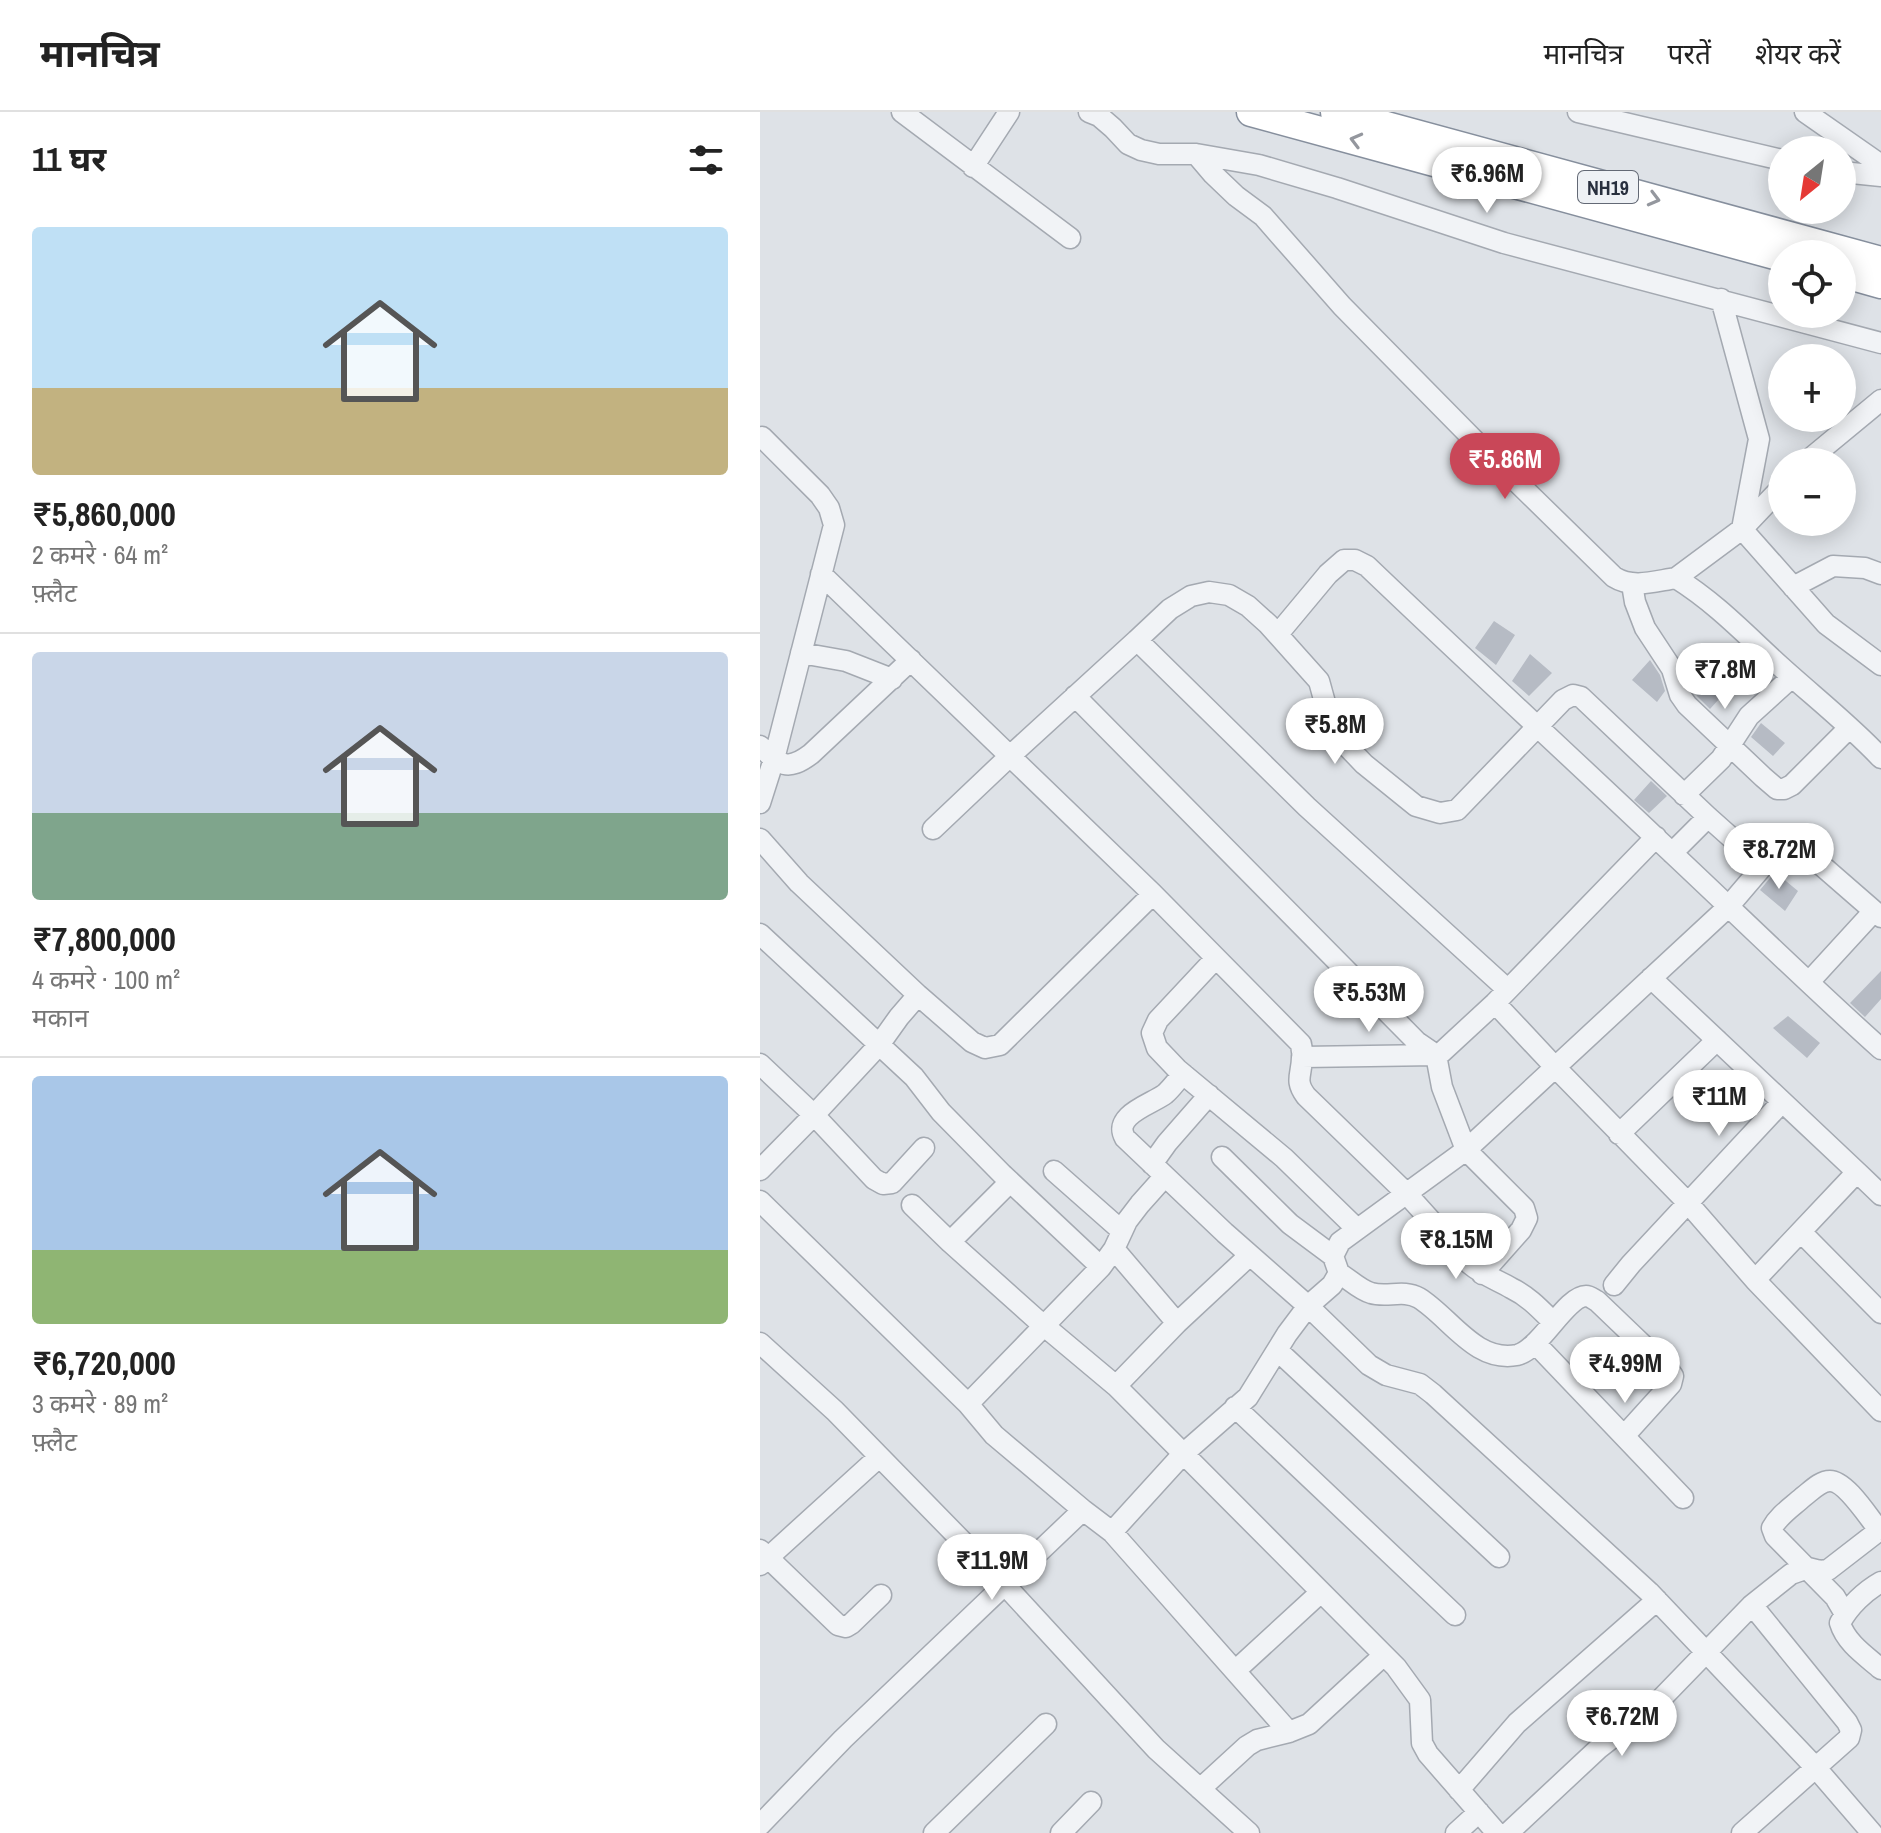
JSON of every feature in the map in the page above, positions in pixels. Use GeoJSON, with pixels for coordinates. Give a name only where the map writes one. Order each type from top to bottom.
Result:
{"type":"FeatureCollection","features":[{"type":"Feature","properties":{"kind":"highway","name":"NH19"},"geometry":{"type":"LineString","coordinates":[[1251,112],[1768,253]]}},
{"type":"Feature","properties":{"kind":"highway","name":"NH19"},"geometry":{"type":"LineString","coordinates":[[1335,112],[1881,261]]}},
{"type":"Feature","properties":{"kind":"highway"},"geometry":{"type":"LineString","coordinates":[[1856,277],[1881,284]]}},
{"type":"Feature","properties":{"kind":"street"},"geometry":{"type":"LineString","coordinates":[[902,112],[1070,238]]}},
{"type":"Feature","properties":{"kind":"street"},"geometry":{"type":"LineString","coordinates":[[973,167],[1009,112]]}},
{"type":"Feature","properties":{"kind":"street"},"geometry":{"type":"LineString","coordinates":[[1089,112],[1099,116],[1128,144],[1141,150],[1159,154],[1196,154],[1259,165],[1504,243],[1881,343]]}},
{"type":"Feature","properties":{"kind":"street"},"geometry":{"type":"LineString","coordinates":[[1578,112],[1768,157]]}},
{"type":"Feature","properties":{"kind":"street"},"geometry":{"type":"LineString","coordinates":[[1805,112],[1881,165]]}},
{"type":"Feature","properties":{"kind":"street"},"geometry":{"type":"LineString","coordinates":[[1196,154],[1236,196],[1263,216],[1342,306],[1478,444],[1622,582],[1632,584],[1676,578],[1742,529],[1768,502]]}},
{"type":"Feature","properties":{"kind":"street"},"geometry":{"type":"LineString","coordinates":[[1856,173],[1881,176]]}},
{"type":"Feature","properties":{"kind":"street"},"geometry":{"type":"LineString","coordinates":[[1721,299],[1759,439],[1742,529]]}},
{"type":"Feature","properties":{"kind":"street"},"geometry":{"type":"LineString","coordinates":[[1823,448],[1881,400]]}},
{"type":"Feature","properties":{"kind":"street"},"geometry":{"type":"LineString","coordinates":[[760,803],[767,752],[801,653],[834,525],[829,508],[820,495],[762,437]]}},
{"type":"Feature","properties":{"kind":"street"},"geometry":{"type":"LineString","coordinates":[[1742,529],[1826,624],[1881,665]]}},
{"type":"Feature","properties":{"kind":"street"},"geometry":{"type":"LineString","coordinates":[[1278,634],[1328,574],[1344,560],[1355,560],[1367,566],[1881,1049]]}},
{"type":"Feature","properties":{"kind":"street"},"geometry":{"type":"LineString","coordinates":[[1793,587],[1833,566],[1865,568],[1881,574]]}},
{"type":"Feature","properties":{"kind":"street"},"geometry":{"type":"LineString","coordinates":[[821,574],[1153,894],[1301,1044],[1303,1057],[1299,1087],[1406,1193],[1470,1264],[1533,1302],[1553,1322]]}},
{"type":"Feature","properties":{"kind":"street"},"geometry":{"type":"LineString","coordinates":[[1676,578],[1715,604],[1881,758]]}},
{"type":"Feature","properties":{"kind":"street"},"geometry":{"type":"LineString","coordinates":[[1632,584],[1645,628],[1672,669],[1680,695],[1687,705],[1777,789],[1792,785],[1849,728]]}},
{"type":"Feature","properties":{"kind":"street"},"geometry":{"type":"LineString","coordinates":[[933,829],[1170,609],[1191,596],[1209,592],[1229,595],[1248,606],[1278,634],[1319,681],[1330,721],[1340,739],[1364,764],[1416,806],[1440,813],[1457,810],[1563,700],[1573,695],[1581,697],[1763,866]]}},
{"type":"Feature","properties":{"kind":"street"},"geometry":{"type":"LineString","coordinates":[[1137,640],[1501,996],[1555,1067],[1688,1203],[1755,1280],[1881,1411]]}},
{"type":"Feature","properties":{"kind":"street"},"geometry":{"type":"LineString","coordinates":[[801,653],[864,666],[892,679]]}},
{"type":"Feature","properties":{"kind":"street"},"geometry":{"type":"LineString","coordinates":[[767,752],[789,766],[798,764],[911,660]]}},
{"type":"Feature","properties":{"kind":"street"},"geometry":{"type":"LineString","coordinates":[[1684,795],[1721,759],[1749,716],[1792,677]]}},
{"type":"Feature","properties":{"kind":"street"},"geometry":{"type":"LineString","coordinates":[[1075,696],[1417,1042],[1436,1055],[1442,1087],[1466,1150],[1524,1208],[1527,1218],[1521,1230],[1482,1274]]}},
{"type":"Feature","properties":{"kind":"street"},"geometry":{"type":"LineString","coordinates":[[1672,853],[1708,817]]}},
{"type":"Feature","properties":{"kind":"street"},"geometry":{"type":"LineString","coordinates":[[1303,1057],[1436,1055],[1442,1052],[1656,837]]}},
{"type":"Feature","properties":{"kind":"street"},"geometry":{"type":"LineString","coordinates":[[760,839],[799,883],[918,995],[972,1042],[985,1048],[1000,1045],[1153,894]]}},
{"type":"Feature","properties":{"kind":"street"},"geometry":{"type":"LineString","coordinates":[[1112,1532],[1183,1454],[1248,1397],[1308,1306],[1332,1285],[1340,1242],[1466,1150],[1728,907],[1781,845],[1789,841],[1797,844],[1878,914],[1809,982]]}},
{"type":"Feature","properties":{"kind":"street"},"geometry":{"type":"LineString","coordinates":[[760,934],[914,1077],[941,1112],[1101,1267]]}},
{"type":"Feature","properties":{"kind":"street"},"geometry":{"type":"LineString","coordinates":[[1216,958],[1158,1020],[1152,1033],[1157,1048],[1183,1074],[1284,1158],[1357,1229]]}},
{"type":"Feature","properties":{"kind":"street"},"geometry":{"type":"LineString","coordinates":[[1651,978],[1881,1195]]}},
{"type":"Feature","properties":{"kind":"street"},"geometry":{"type":"LineString","coordinates":[[760,1170],[879,1045],[918,995]]}},
{"type":"Feature","properties":{"kind":"street"},"geometry":{"type":"LineString","coordinates":[[1619,1134],[1717,1040]]}},
{"type":"Feature","properties":{"kind":"street"},"geometry":{"type":"LineString","coordinates":[[760,1064],[814,1115],[874,1179],[883,1184],[892,1183],[924,1148]]}},
{"type":"Feature","properties":{"kind":"street"},"geometry":{"type":"LineString","coordinates":[[1183,1074],[1167,1093],[1137,1108],[1122,1127],[1125,1138],[1369,1365],[1386,1375],[1420,1384],[1433,1394],[1657,1600],[1816,1768],[1872,1833]]}},
{"type":"Feature","properties":{"kind":"street"},"geometry":{"type":"LineString","coordinates":[[968,1404],[1101,1267],[1159,1170],[1167,1143],[1209,1095]]}},
{"type":"Feature","properties":{"kind":"street"},"geometry":{"type":"LineString","coordinates":[[1614,1285],[1782,1102]]}},
{"type":"Feature","properties":{"kind":"street"},"geometry":{"type":"LineString","coordinates":[[1222,1157],[1290,1224],[1369,1293],[1412,1294],[1487,1353],[1517,1355],[1528,1350],[1581,1297],[1588,1296],[1597,1301],[1673,1376],[1671,1384],[1624,1436]]}},
{"type":"Feature","properties":{"kind":"street"},"geometry":{"type":"LineString","coordinates":[[1054,1171],[1118,1240],[1177,1323]]}},
{"type":"Feature","properties":{"kind":"street"},"geometry":{"type":"LineString","coordinates":[[1755,1280],[1857,1172]]}},
{"type":"Feature","properties":{"kind":"street"},"geometry":{"type":"LineString","coordinates":[[950,1242],[1010,1182]]}},
{"type":"Feature","properties":{"kind":"street"},"geometry":{"type":"LineString","coordinates":[[760,1201],[968,1404],[994,1435],[1112,1532],[1289,1732]]}},
{"type":"Feature","properties":{"kind":"street"},"geometry":{"type":"LineString","coordinates":[[912,1205],[950,1242],[1116,1386],[1396,1667],[1420,1700],[1422,1743],[1428,1754],[1497,1833]]}},
{"type":"Feature","properties":{"kind":"street"},"geometry":{"type":"LineString","coordinates":[[1801,1232],[1881,1313]]}},
{"type":"Feature","properties":{"kind":"street"},"geometry":{"type":"LineString","coordinates":[[1116,1386],[1177,1323],[1250,1255]]}},
{"type":"Feature","properties":{"kind":"street"},"geometry":{"type":"LineString","coordinates":[[760,1343],[835,1411],[1005,1585],[1156,1749],[1249,1833]]}},
{"type":"Feature","properties":{"kind":"street"},"geometry":{"type":"LineString","coordinates":[[1535,1343],[1683,1498]]}},
{"type":"Feature","properties":{"kind":"street"},"geometry":{"type":"LineString","coordinates":[[1277,1350],[1499,1557]]}},
{"type":"Feature","properties":{"kind":"street"},"geometry":{"type":"LineString","coordinates":[[1235,1407],[1455,1615]]}},
{"type":"Feature","properties":{"kind":"street"},"geometry":{"type":"LineString","coordinates":[[879,1457],[763,1558],[838,1625],[846,1627],[851,1624],[881,1595]]}},
{"type":"Feature","properties":{"kind":"street"},"geometry":{"type":"LineString","coordinates":[[1508,1833],[1598,1749],[1658,1702],[1752,1605],[1791,1574],[1808,1568],[1828,1570],[1880,1529],[1847,1490],[1830,1481],[1820,1484],[1776,1520],[1772,1528],[1775,1536],[1808,1568],[1835,1597],[1845,1614]]}},
{"type":"Feature","properties":{"kind":"street"},"geometry":{"type":"LineString","coordinates":[[760,1825],[843,1739],[1083,1510]]}},
{"type":"Feature","properties":{"kind":"street"},"geometry":{"type":"LineString","coordinates":[[1881,1582],[1861,1597],[1840,1623],[1852,1643],[1881,1669]]}},
{"type":"Feature","properties":{"kind":"street"},"geometry":{"type":"LineString","coordinates":[[1235,1671],[1321,1592]]}},
{"type":"Feature","properties":{"kind":"street"},"geometry":{"type":"LineString","coordinates":[[1459,1790],[1517,1723],[1657,1600]]}},
{"type":"Feature","properties":{"kind":"street"},"geometry":{"type":"LineString","coordinates":[[1742,1833],[1849,1738],[1851,1730],[1752,1605]]}},
{"type":"Feature","properties":{"kind":"street"},"geometry":{"type":"LineString","coordinates":[[1200,1789],[1257,1740],[1309,1724],[1384,1655]]}},
{"type":"Feature","properties":{"kind":"street"},"geometry":{"type":"LineString","coordinates":[[934,1833],[1046,1724]]}},
{"type":"Feature","properties":{"kind":"street"},"geometry":{"type":"LineString","coordinates":[[1061,1833],[1091,1802]]}},
{"type":"Feature","properties":{"kind":"street"},"geometry":{"type":"LineString","coordinates":[[1456,1833],[1479,1812]]}},
{"type":"Feature","properties":{"kind":"building"},"geometry":{"type":"Polygon","coordinates":[[[1494,621],[1515,635],[1496,665],[1475,648],[1494,621]]]}},
{"type":"Feature","properties":{"kind":"building"},"geometry":{"type":"Polygon","coordinates":[[[1530,654],[1552,673],[1529,696],[1512,681],[1530,654]]]}},
{"type":"Feature","properties":{"kind":"building"},"geometry":{"type":"Polygon","coordinates":[[[1650,660],[1660,675],[1665,691],[1657,702],[1632,680],[1650,660]]]}},
{"type":"Feature","properties":{"kind":"building"},"geometry":{"type":"Polygon","coordinates":[[[1706,670],[1728,689],[1710,709],[1690,685],[1706,670]]]}},
{"type":"Feature","properties":{"kind":"building"},"geometry":{"type":"Polygon","coordinates":[[[1761,723],[1785,743],[1773,756],[1751,737],[1761,723]]]}},
{"type":"Feature","properties":{"kind":"building"},"geometry":{"type":"Polygon","coordinates":[[[1651,781],[1667,796],[1649,813],[1634,800],[1651,781]]]}},
{"type":"Feature","properties":{"kind":"building"},"geometry":{"type":"Polygon","coordinates":[[[1775,872],[1798,891],[1785,911],[1760,890],[1775,872]]]}},
{"type":"Feature","properties":{"kind":"building"},"geometry":{"type":"Polygon","coordinates":[[[1881,971],[1881,999],[1865,1017],[1850,1003],[1881,971]]]}},
{"type":"Feature","properties":{"kind":"building"},"geometry":{"type":"Polygon","coordinates":[[[1788,1016],[1820,1043],[1807,1058],[1773,1028],[1788,1016]]]}}]}
